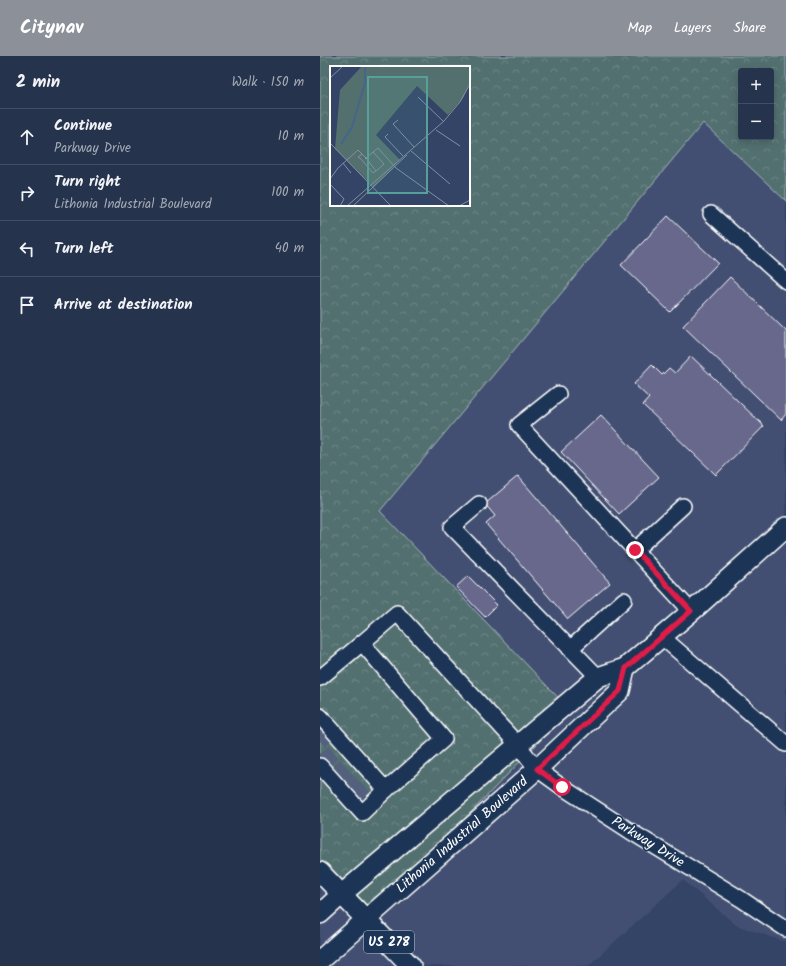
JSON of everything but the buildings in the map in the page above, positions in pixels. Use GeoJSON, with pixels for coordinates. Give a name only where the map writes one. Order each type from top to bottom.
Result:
{"type":"FeatureCollection","features":[{"type":"Feature","properties":{"kind":"main road"},"geometry":{"type":"LineString","coordinates":[[320,914],[598,677],[626,668],[786,527]]}},
{"type":"Feature","properties":{"kind":"main road","name":"Lithonia Industrial Boulevard"},"geometry":{"type":"LineString","coordinates":[[320,960],[537,769],[620,691],[626,668]]}},
{"type":"Feature","properties":{"kind":"main road","name":"US 278"},"geometry":{"type":"LineString","coordinates":[[320,872],[411,966]]}},
{"type":"Feature","properties":{"kind":"street"},"geometry":{"type":"LineString","coordinates":[[711,214],[786,281]]}},
{"type":"Feature","properties":{"kind":"street"},"geometry":{"type":"LineString","coordinates":[[558,394],[519,425],[691,611]]}},
{"type":"Feature","properties":{"kind":"street"},"geometry":{"type":"LineString","coordinates":[[479,504],[452,527],[598,677]]}},
{"type":"Feature","properties":{"kind":"street"},"geometry":{"type":"LineString","coordinates":[[635,550],[683,506]]}},
{"type":"Feature","properties":{"kind":"street"},"geometry":{"type":"LineString","coordinates":[[570,648],[624,600]]}},
{"type":"Feature","properties":{"kind":"street","name":"Parkway Drive"},"geometry":{"type":"LineString","coordinates":[[362,643],[397,613],[518,745],[537,769],[623,827],[741,899],[786,929]]}},
{"type":"Feature","properties":{"kind":"street"},"geometry":{"type":"LineString","coordinates":[[662,636],[786,744]]}},
{"type":"Feature","properties":{"kind":"street"},"geometry":{"type":"LineString","coordinates":[[320,678],[362,643],[444,739],[362,812],[333,776],[321,764]]}},
{"type":"Feature","properties":{"kind":"street"},"geometry":{"type":"LineString","coordinates":[[320,718],[329,733],[367,776],[386,790]]}},
{"type":"Feature","properties":{"kind":"shaded area"},"geometry":{"type":"Polygon","coordinates":[[[703,123],[786,201],[786,942],[736,925],[683,880],[588,966],[320,966],[320,883],[570,710],[380,511],[703,123]]]}},
{"type":"Feature","properties":{"kind":"green space"},"geometry":{"type":"Polygon","coordinates":[[[320,56],[786,56],[786,201],[703,123],[380,511],[570,710],[366,919],[320,883],[320,56]]]}},
{"type":"Feature","properties":{"kind":"tunnel"},"geometry":{"type":"LineString","coordinates":[[320,741],[326,736]]}},
{"type":"Feature","properties":{"kind":"tunnel"},"geometry":{"type":"LineString","coordinates":[[322,762],[337,749]]}},
{"type":"Feature","properties":{"kind":"tunnel"},"geometry":{"type":"LineString","coordinates":[[334,775],[349,762]]}},
{"type":"Feature","properties":{"kind":"tunnel"},"geometry":{"type":"LineString","coordinates":[[344,787],[359,774]]}},
{"type":"Feature","properties":{"kind":"tunnel"},"geometry":{"type":"LineString","coordinates":[[355,798],[368,785]]}},
{"type":"Feature","properties":{"kind":"route"},"geometry":{"type":"LineString","coordinates":[[562,787],[537,769],[620,691],[626,668],[691,611],[635,550]]}}]}
